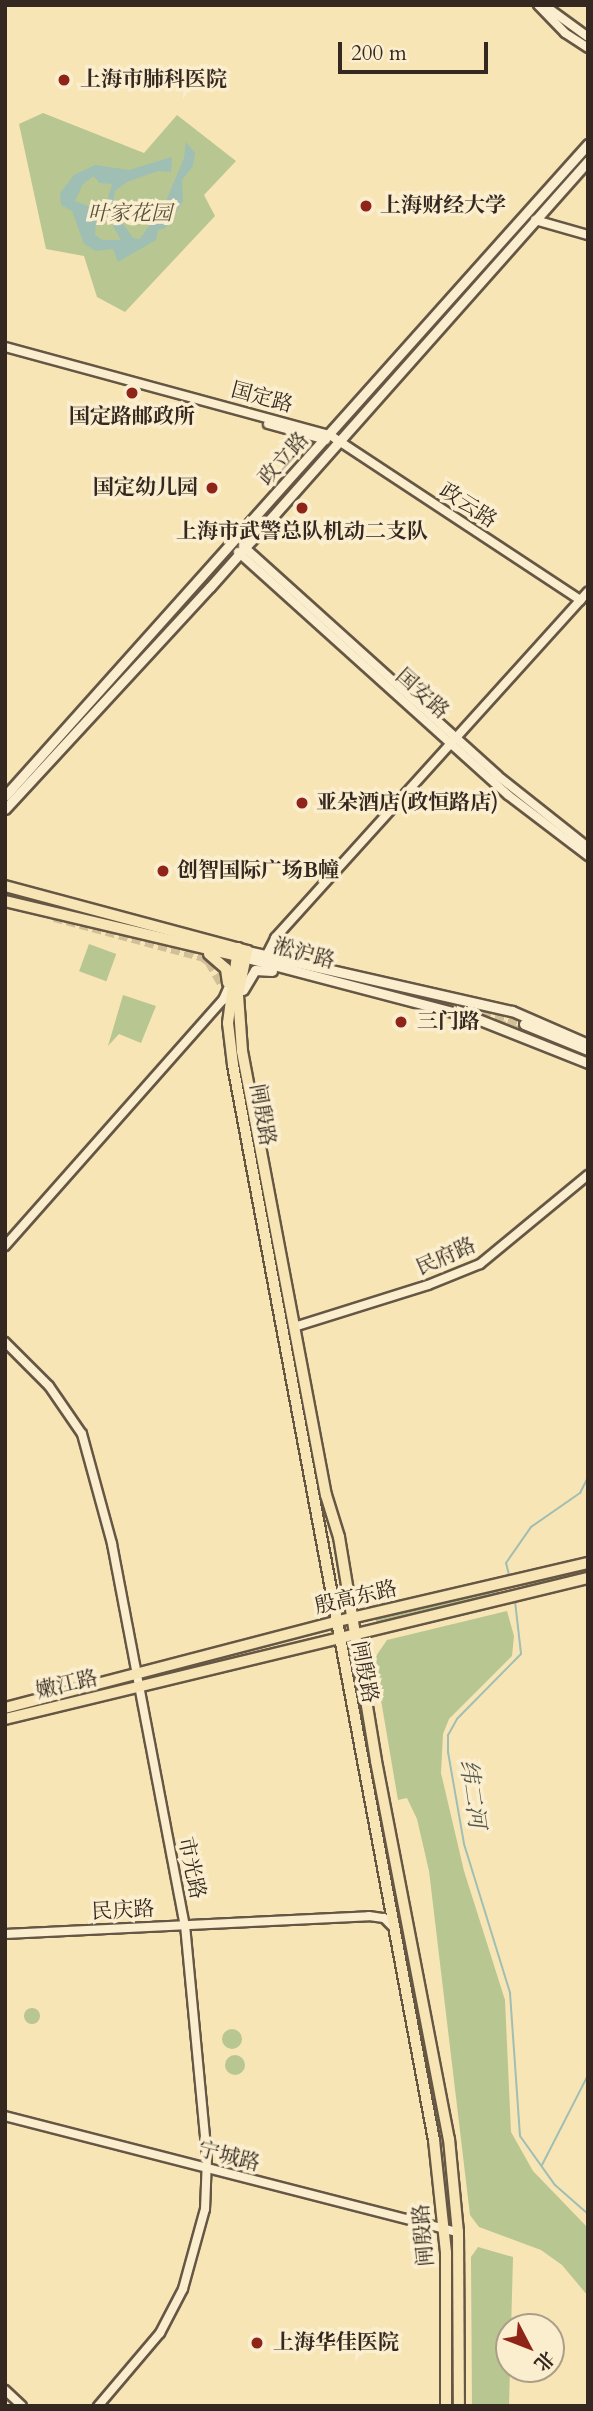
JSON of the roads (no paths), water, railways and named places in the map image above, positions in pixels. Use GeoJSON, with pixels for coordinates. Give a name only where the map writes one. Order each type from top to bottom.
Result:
{"type":"FeatureCollection","features":[{"type":"Feature","properties":{"kind":"main road","name":"政立路"},"geometry":{"type":"LineString","coordinates":[[5,809],[241,549],[331,439],[588,144]]}},
{"type":"Feature","properties":{"kind":"main road","name":"政立路"},"geometry":{"type":"LineString","coordinates":[[5,796],[588,161]]}},
{"type":"Feature","properties":{"kind":"main road","name":"淞沪路"},"geometry":{"type":"LineString","coordinates":[[5,886],[264,959],[512,1011],[588,1044]]}},
{"type":"Feature","properties":{"kind":"main road","name":"淞沪路"},"geometry":{"type":"LineString","coordinates":[[5,901],[195,948],[242,953]]}},
{"type":"Feature","properties":{"kind":"main road"},"geometry":{"type":"LineString","coordinates":[[195,948],[226,969],[228,991],[234,1007]]}},
{"type":"Feature","properties":{"kind":"main road","name":"闸殷路"},"geometry":{"type":"LineString","coordinates":[[242,953],[233,976],[234,1007],[294,1327],[354,1617],[376,1761],[453,2183],[458,2232],[459,2406]]}},
{"type":"Feature","properties":{"kind":"main road","name":"闸殷路"},"geometry":{"type":"LineString","coordinates":[[242,953],[234,1007],[228,1023],[334,1622],[396,1934],[439,2184],[447,2274],[446,2406]]}},
{"type":"Feature","properties":{"kind":"main road","name":"淞沪路"},"geometry":{"type":"LineString","coordinates":[[264,959],[298,973],[475,1018],[588,1061]]}},
{"type":"Feature","properties":{"kind":"main road"},"geometry":{"type":"LineString","coordinates":[[234,1007],[245,982],[255,970],[298,973]]}},
{"type":"Feature","properties":{"kind":"main road"},"geometry":{"type":"LineString","coordinates":[[588,1050],[523,1027],[588,1061]]}},
{"type":"Feature","properties":{"kind":"main road"},"geometry":{"type":"LineString","coordinates":[[263,1229],[242,1081],[267,1186]]}},
{"type":"Feature","properties":{"kind":"main road"},"geometry":{"type":"LineString","coordinates":[[276,1287],[284,1290],[284,1275]]}},
{"type":"Feature","properties":{"kind":"main road"},"geometry":{"type":"LineString","coordinates":[[292,1378],[294,1367],[303,1370]]}},
{"type":"Feature","properties":{"kind":"main road","name":"殷高东路"},"geometry":{"type":"LineString","coordinates":[[134,1677],[334,1622],[523,1581],[588,1563]]}},
{"type":"Feature","properties":{"kind":"main road"},"geometry":{"type":"LineString","coordinates":[[327,1580],[338,1590],[345,1584],[345,1576]]}},
{"type":"Feature","properties":{"kind":"main road","name":"殷高东路"},"geometry":{"type":"LineString","coordinates":[[137,1688],[588,1578]]}},
{"type":"Feature","properties":{"kind":"main road"},"geometry":{"type":"LineString","coordinates":[[348,1686],[351,1665],[365,1677]]}},
{"type":"Feature","properties":{"kind":"main road","name":"嫩江路"},"geometry":{"type":"LineString","coordinates":[[5,1708],[134,1677]]}},
{"type":"Feature","properties":{"kind":"main road","name":"嫩江路"},"geometry":{"type":"LineString","coordinates":[[5,1719],[137,1688]]}},
{"type":"Feature","properties":{"kind":"main road"},"geometry":{"type":"LineString","coordinates":[[439,2184],[449,2198],[453,2183]]}},
{"type":"Feature","properties":{"kind":"main road"},"geometry":{"type":"LineString","coordinates":[[447,2274],[451,2266],[458,2269]]}},
{"type":"Feature","properties":{"kind":"street"},"geometry":{"type":"LineString","coordinates":[[538,5],[588,48]]}},
{"type":"Feature","properties":{"kind":"street"},"geometry":{"type":"LineString","coordinates":[[544,5],[588,37]]}},
{"type":"Feature","properties":{"kind":"street"},"geometry":{"type":"LineString","coordinates":[[535,220],[588,235]]}},
{"type":"Feature","properties":{"kind":"street","name":"国定路"},"geometry":{"type":"LineString","coordinates":[[5,349],[331,439]]}},
{"type":"Feature","properties":{"kind":"street","name":"政云路"},"geometry":{"type":"LineString","coordinates":[[331,439],[580,600]]}},
{"type":"Feature","properties":{"kind":"street","name":"国安路"},"geometry":{"type":"LineString","coordinates":[[241,549],[454,740],[547,817],[588,847]]}},
{"type":"Feature","properties":{"kind":"street"},"geometry":{"type":"LineString","coordinates":[[264,959],[275,938],[588,591]]}},
{"type":"Feature","properties":{"kind":"street","name":"国安路"},"geometry":{"type":"LineString","coordinates":[[454,740],[525,810],[588,856]]}},
{"type":"Feature","properties":{"kind":"street"},"geometry":{"type":"LineString","coordinates":[[5,1246],[206,1018],[228,991],[233,976]]}},
{"type":"Feature","properties":{"kind":"street"},"geometry":{"type":"LineString","coordinates":[[206,1018],[218,1015],[228,1023]]}},
{"type":"Feature","properties":{"kind":"street","name":"民府路"},"geometry":{"type":"LineString","coordinates":[[294,1327],[428,1285],[480,1264],[588,1175]]}},
{"type":"Feature","properties":{"kind":"street","name":"市光路"},"geometry":{"type":"LineString","coordinates":[[5,1342],[49,1386],[82,1434],[112,1544],[134,1677],[184,1925],[207,2169],[200,2239],[183,2289],[160,2333],[98,2406]]}},
{"type":"Feature","properties":{"kind":"street"},"geometry":{"type":"LineString","coordinates":[[369,1916],[385,1908],[387,1887]]}},
{"type":"Feature","properties":{"kind":"street"},"geometry":{"type":"LineString","coordinates":[[369,1916],[386,1920],[396,1934]]}},
{"type":"Feature","properties":{"kind":"street","name":"民庆路"},"geometry":{"type":"LineString","coordinates":[[5,1934],[369,1916]]}},
{"type":"Feature","properties":{"kind":"street","name":"宁城路"},"geometry":{"type":"LineString","coordinates":[[5,2116],[458,2232]]}},
{"type":"Feature","properties":{"kind":"street"},"geometry":{"type":"LineString","coordinates":[[5,2389],[22,2406]]}},
{"type":"Feature","properties":{"kind":"water"},"geometry":{"type":"Polygon","coordinates":[[[186,142],[195,153],[193,166],[182,180],[183,201],[165,228],[158,230],[156,240],[118,262],[113,249],[96,251],[84,244],[72,211],[61,205],[60,193],[74,175],[95,165],[129,170],[172,157],[171,172],[158,171],[127,182],[115,191],[111,217],[96,217],[95,235],[102,240],[121,240],[113,226],[117,215],[133,238],[140,239],[166,201],[184,158],[186,142]],[[94,176],[83,184],[75,201],[100,211],[105,209],[112,184],[99,183],[94,176]]]}},
{"type":"Feature","properties":{"kind":"waterway","name":"纬二河"},"geometry":{"type":"LineString","coordinates":[[509,1575],[506,1563],[531,1527],[580,1493],[588,1477]]}},
{"type":"Feature","properties":{"kind":"waterway","name":"纬二河"},"geometry":{"type":"LineString","coordinates":[[515,1601],[521,1654],[457,1719],[448,1735],[448,1752],[464,1844],[510,1993],[520,2136],[555,2185],[588,2214]]}},
{"type":"Feature","properties":{"kind":"waterway"},"geometry":{"type":"LineString","coordinates":[[542,2165],[588,2075]]}},
{"type":"Feature","properties":{"kind":"tunnel"},"geometry":{"type":"LineString","coordinates":[[54,917],[201,956],[241,962]]}},
{"type":"Feature","properties":{"kind":"tunnel"},"geometry":{"type":"LineString","coordinates":[[188,946],[209,961],[227,992]]}},
{"type":"Feature","properties":{"kind":"tunnel"},"geometry":{"type":"LineString","coordinates":[[404,991],[524,1024]]}},
{"type":"Feature","properties":{"kind":"tunnel"},"geometry":{"type":"LineString","coordinates":[[496,1022],[521,1031]]}},
{"type":"Feature","properties":{"kind":"place","name":"上海市肺科医院"},"geometry":{"type":"Point","coordinates":[64,80]}},
{"type":"Feature","properties":{"kind":"place","name":"上海财经大学"},"geometry":{"type":"Point","coordinates":[366,206]}},
{"type":"Feature","properties":{"kind":"place","name":"国定路邮政所"},"geometry":{"type":"Point","coordinates":[132,393]}},
{"type":"Feature","properties":{"kind":"place","name":"国定幼儿园"},"geometry":{"type":"Point","coordinates":[212,488]}},
{"type":"Feature","properties":{"kind":"place","name":"上海市武警总队机动二支队"},"geometry":{"type":"Point","coordinates":[302,508]}},
{"type":"Feature","properties":{"kind":"place","name":"亚朵酒店(政恒路店)"},"geometry":{"type":"Point","coordinates":[302,803]}},
{"type":"Feature","properties":{"kind":"place","name":"创智国际广场B幢"},"geometry":{"type":"Point","coordinates":[163,871]}},
{"type":"Feature","properties":{"kind":"place","name":"三门路"},"geometry":{"type":"Point","coordinates":[401,1022]}},
{"type":"Feature","properties":{"kind":"place","name":"上海华佳医院"},"geometry":{"type":"Point","coordinates":[257,2343]}},
{"type":"Feature","properties":{"kind":"park label","name":"叶家花园"},"geometry":{"type":"Point","coordinates":[130,214]}}]}
